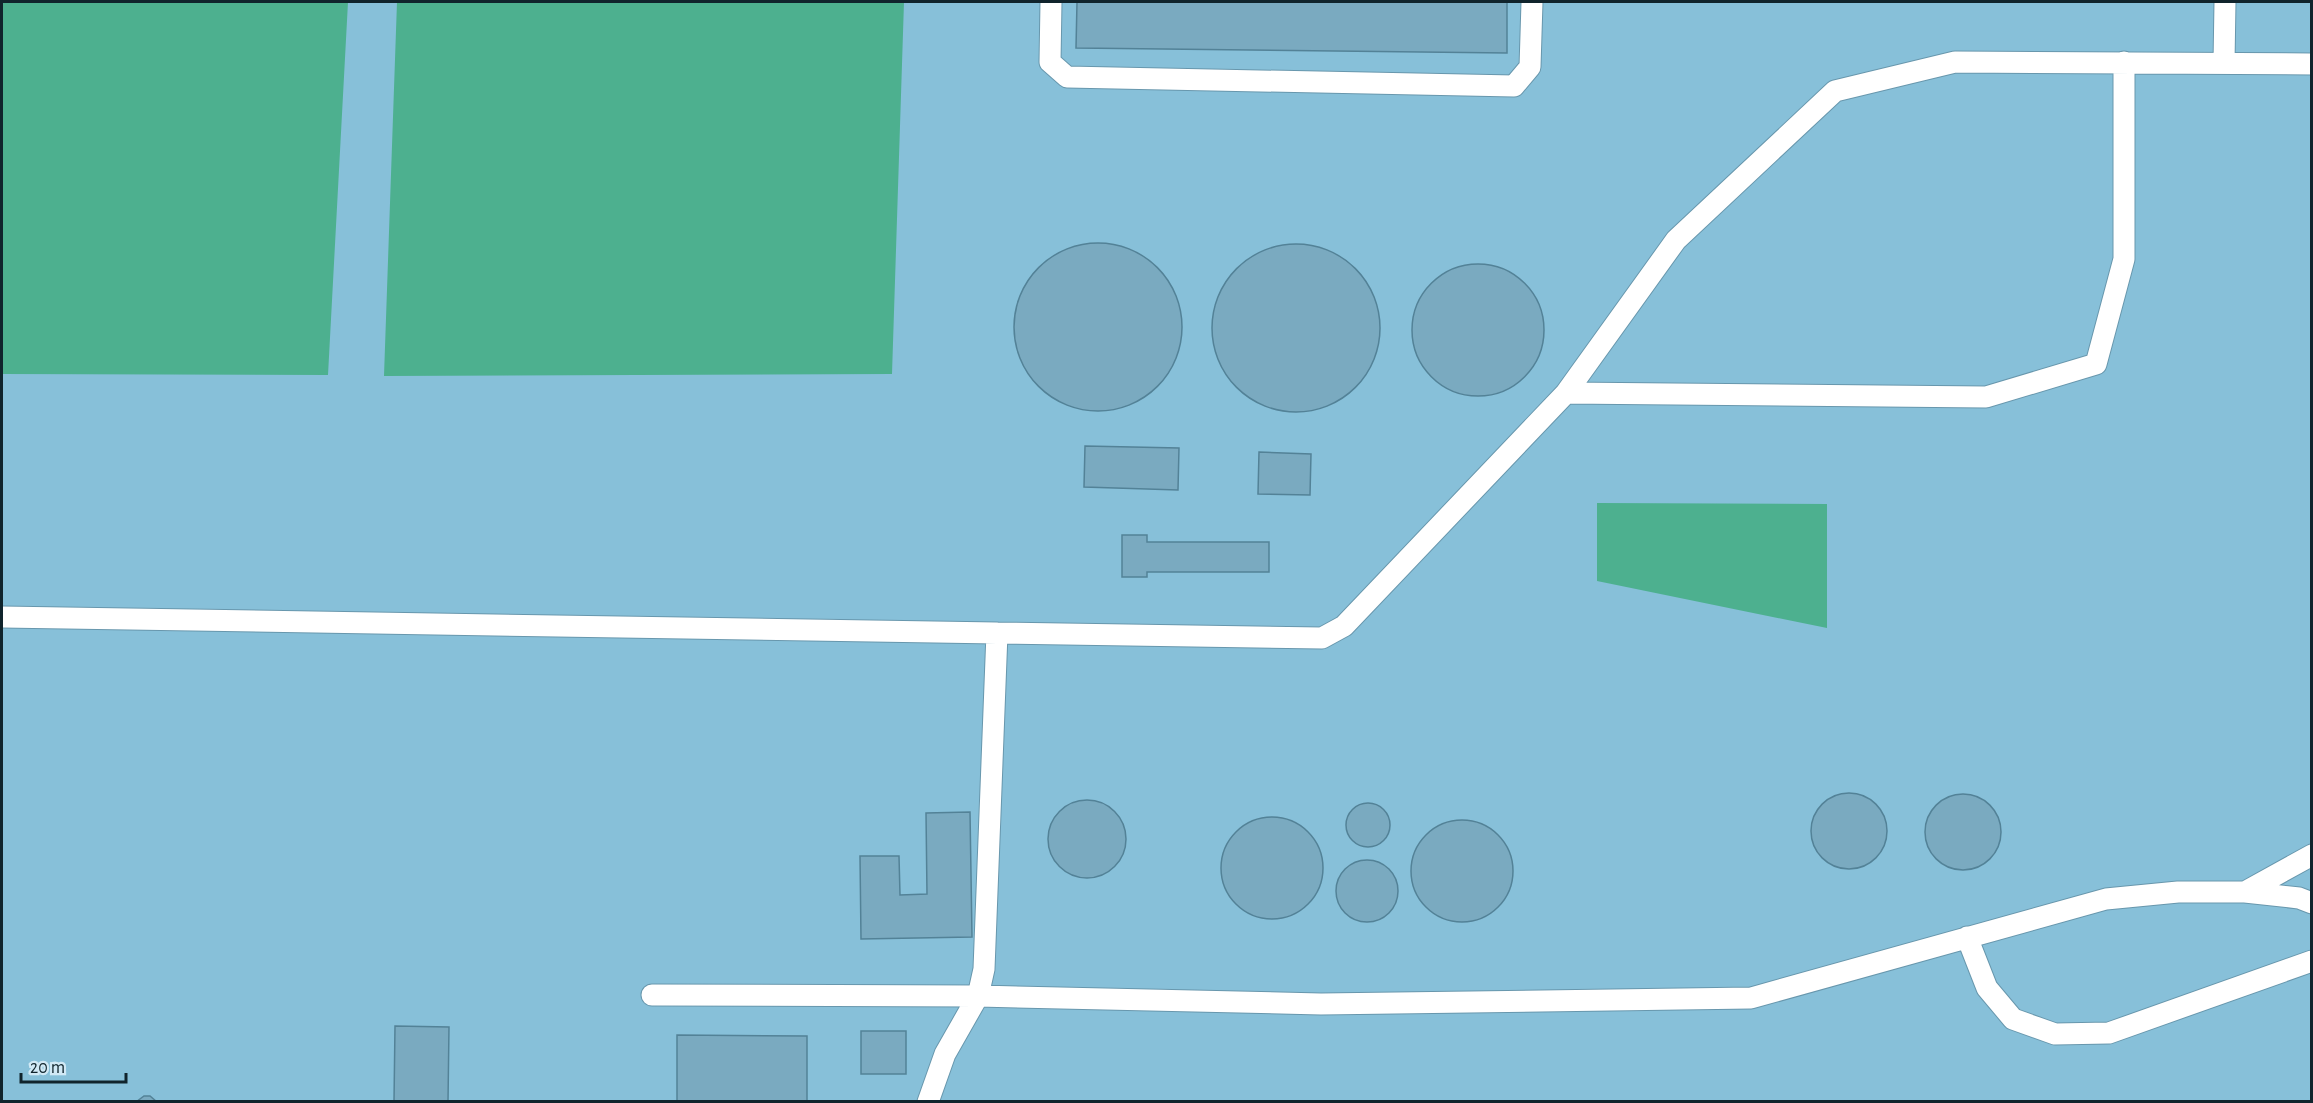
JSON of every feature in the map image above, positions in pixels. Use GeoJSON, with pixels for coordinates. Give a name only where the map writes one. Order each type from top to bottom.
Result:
{"type":"FeatureCollection","features":[{"type":"Feature","properties":{"kind":"lane"},"geometry":{"type":"LineString","coordinates":[[1051,2],[1050,62],[1067,77],[1514,86],[1530,67],[1532,2]]}},
{"type":"Feature","properties":{"kind":"lane"},"geometry":{"type":"LineString","coordinates":[[2224,63],[2225,2]]}},
{"type":"Feature","properties":{"kind":"lane"},"geometry":{"type":"LineString","coordinates":[[2,617],[1322,638],[1344,627],[1566,393],[1676,240],[1835,91],[1955,62],[2312,64]]}},
{"type":"Feature","properties":{"kind":"lane"},"geometry":{"type":"LineString","coordinates":[[1566,393],[1986,397],[2097,364],[2124,259],[2124,62]]}},
{"type":"Feature","properties":{"kind":"lane"},"geometry":{"type":"LineString","coordinates":[[928,1101],[945,1054],[978,996],[984,969],[997,633]]}},
{"type":"Feature","properties":{"kind":"lane"},"geometry":{"type":"LineString","coordinates":[[2245,892],[2312,855]]}},
{"type":"Feature","properties":{"kind":"lane"},"geometry":{"type":"LineString","coordinates":[[652,995],[978,996],[1321,1004],[1751,998],[2106,899],[2178,892],[2245,892],[2300,898],[2312,903]]}},
{"type":"Feature","properties":{"kind":"lane"},"geometry":{"type":"LineString","coordinates":[[1967,937],[1987,988],[2013,1019],[2055,1034],[2109,1033],[2312,961]]}},
{"type":"Feature","properties":{"kind":"shaded area"},"geometry":{"type":"Polygon","coordinates":[[[2,2],[2311,2],[2311,1101],[2,1101],[2,2]]]}},
{"type":"Feature","properties":{"kind":"shaded area"},"geometry":{"type":"Polygon","coordinates":[[[2,2],[348,2],[328,375],[2,374],[2,2]]]}},
{"type":"Feature","properties":{"kind":"shaded area"},"geometry":{"type":"Polygon","coordinates":[[[397,2],[904,2],[892,374],[384,376],[397,2]]]}},
{"type":"Feature","properties":{"kind":"shaded area"},"geometry":{"type":"Polygon","coordinates":[[[1597,503],[1827,504],[1827,628],[1597,581],[1597,503]]]}},
{"type":"Feature","properties":{"kind":"building"},"geometry":{"type":"Polygon","coordinates":[[[1077,2],[1507,2],[1507,53],[1076,48],[1077,2]]]}},
{"type":"Feature","properties":{"kind":"building"},"geometry":{"type":"Polygon","coordinates":[[[1098,243],[1130,250],[1157,268],[1175,295],[1182,327],[1175,359],[1157,386],[1130,404],[1098,411],[1066,404],[1039,386],[1021,359],[1014,327],[1021,295],[1039,268],[1066,250],[1098,243]]]}},
{"type":"Feature","properties":{"kind":"building"},"geometry":{"type":"Polygon","coordinates":[[[1296,244],[1328,251],[1342,258],[1355,269],[1366,282],[1373,296],[1380,328],[1373,360],[1366,374],[1355,387],[1342,398],[1328,405],[1296,412],[1264,405],[1250,398],[1237,387],[1226,374],[1219,360],[1212,328],[1219,296],[1226,282],[1237,269],[1250,258],[1264,251],[1296,244]]]}},
{"type":"Feature","properties":{"kind":"building"},"geometry":{"type":"Polygon","coordinates":[[[1478,264],[1503,269],[1515,275],[1533,293],[1539,305],[1544,330],[1539,355],[1533,367],[1515,385],[1503,391],[1478,396],[1453,391],[1441,385],[1423,367],[1417,355],[1412,330],[1417,305],[1423,293],[1441,275],[1453,269],[1478,264]]]}},
{"type":"Feature","properties":{"kind":"building"},"geometry":{"type":"Polygon","coordinates":[[[1085,446],[1179,448],[1178,490],[1084,487],[1085,446]]]}},
{"type":"Feature","properties":{"kind":"building"},"geometry":{"type":"Polygon","coordinates":[[[1259,452],[1311,454],[1310,495],[1258,494],[1259,452]]]}},
{"type":"Feature","properties":{"kind":"building"},"geometry":{"type":"Polygon","coordinates":[[[1122,535],[1147,535],[1147,542],[1269,542],[1269,572],[1147,572],[1147,577],[1122,577],[1122,535]]]}},
{"type":"Feature","properties":{"kind":"building"},"geometry":{"type":"Polygon","coordinates":[[[1849,793],[1864,796],[1876,804],[1884,816],[1887,831],[1884,846],[1876,858],[1864,866],[1849,869],[1834,866],[1822,858],[1814,846],[1811,831],[1814,816],[1822,804],[1834,796],[1849,793]]]}},
{"type":"Feature","properties":{"kind":"building"},"geometry":{"type":"Polygon","coordinates":[[[1963,794],[1978,797],[1990,805],[1998,817],[2001,832],[1998,847],[1990,859],[1978,867],[1963,870],[1948,867],[1936,859],[1928,847],[1925,832],[1928,817],[1936,805],[1948,797],[1963,794]]]}},
{"type":"Feature","properties":{"kind":"building"},"geometry":{"type":"Polygon","coordinates":[[[1087,800],[1102,803],[1119,817],[1126,839],[1123,854],[1109,871],[1087,878],[1072,875],[1055,861],[1048,839],[1051,824],[1065,807],[1087,800]]]}},
{"type":"Feature","properties":{"kind":"building"},"geometry":{"type":"Polygon","coordinates":[[[1368,803],[1377,804],[1384,809],[1389,816],[1389,834],[1384,841],[1377,846],[1368,847],[1359,846],[1352,841],[1347,834],[1346,825],[1347,816],[1352,809],[1359,804],[1368,803]]]}},
{"type":"Feature","properties":{"kind":"building"},"geometry":{"type":"Polygon","coordinates":[[[970,812],[972,937],[861,939],[860,856],[899,856],[900,895],[927,894],[926,813],[970,812]]]}},
{"type":"Feature","properties":{"kind":"building"},"geometry":{"type":"Polygon","coordinates":[[[1272,817],[1292,821],[1308,832],[1319,848],[1323,868],[1319,888],[1308,904],[1292,915],[1272,919],[1252,915],[1236,904],[1225,888],[1221,868],[1225,848],[1236,832],[1252,821],[1272,817]]]}},
{"type":"Feature","properties":{"kind":"building"},"geometry":{"type":"Polygon","coordinates":[[[1462,820],[1482,824],[1498,835],[1509,851],[1513,871],[1509,891],[1498,907],[1482,918],[1462,922],[1442,918],[1426,907],[1415,891],[1411,871],[1415,851],[1426,835],[1442,824],[1462,820]]]}},
{"type":"Feature","properties":{"kind":"building"},"geometry":{"type":"Polygon","coordinates":[[[1367,860],[1389,869],[1398,891],[1389,913],[1367,922],[1345,913],[1336,891],[1345,869],[1367,860]]]}},
{"type":"Feature","properties":{"kind":"building"},"geometry":{"type":"Polygon","coordinates":[[[395,1026],[449,1027],[448,1102],[394,1102],[395,1026]]]}},
{"type":"Feature","properties":{"kind":"building"},"geometry":{"type":"Polygon","coordinates":[[[861,1031],[906,1031],[906,1074],[861,1074],[861,1031]]]}},
{"type":"Feature","properties":{"kind":"building"},"geometry":{"type":"Polygon","coordinates":[[[677,1035],[807,1036],[807,1102],[677,1102],[677,1035]]]}},
{"type":"Feature","properties":{"kind":"building"},"geometry":{"type":"Polygon","coordinates":[[[144,1096],[150,1096],[157,1102],[136,1102],[144,1096]]]}}]}
